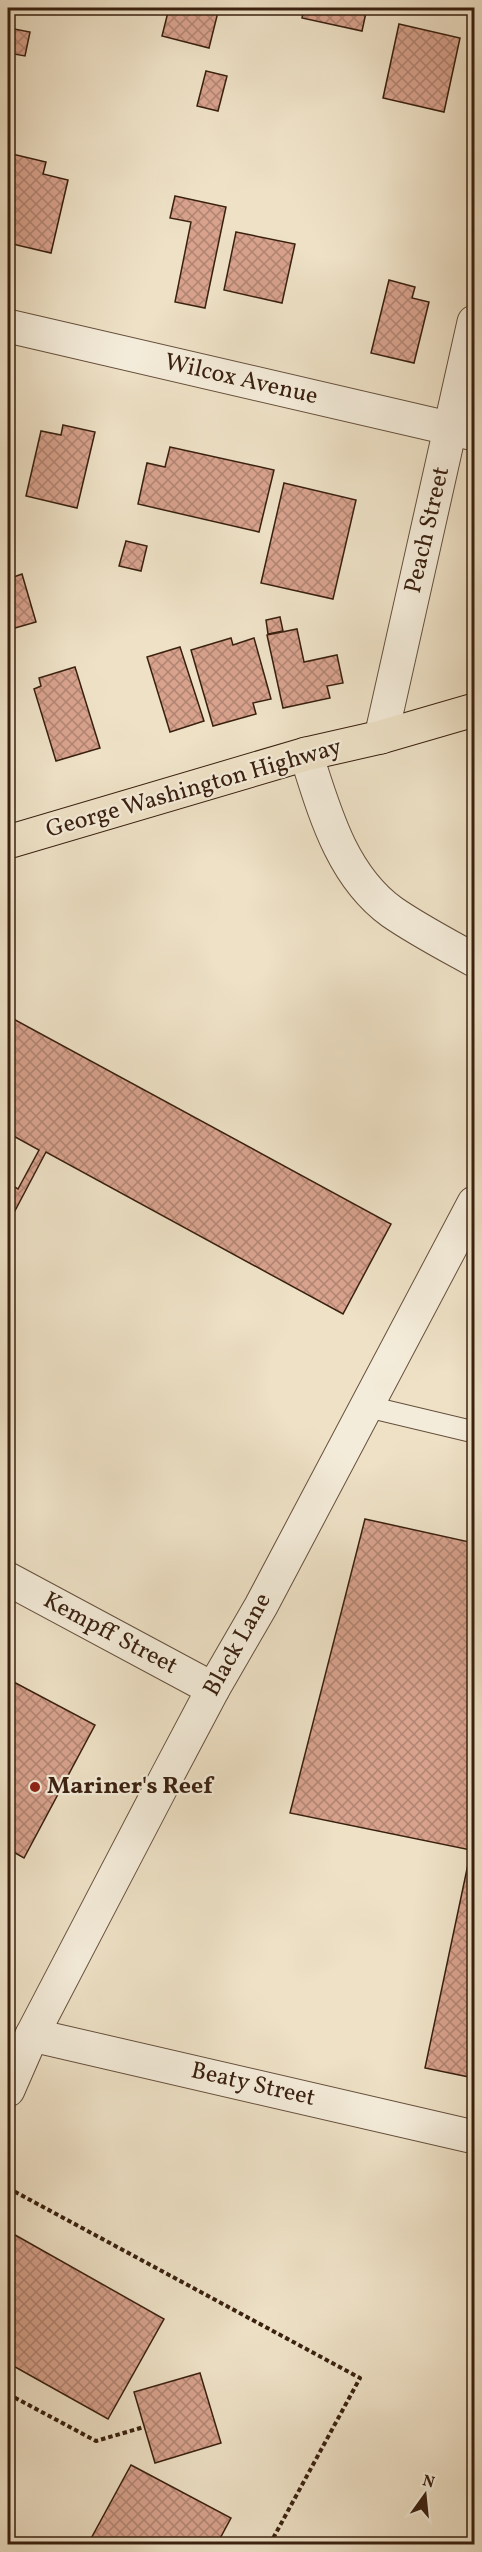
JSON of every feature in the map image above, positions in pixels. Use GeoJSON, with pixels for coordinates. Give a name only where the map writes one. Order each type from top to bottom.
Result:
{"type":"FeatureCollection","features":[{"type":"Feature","properties":{"kind":"main road","name":"George Washington Highway"},"geometry":{"type":"LineString","coordinates":[[8,842],[306,754],[381,737],[474,710]]}},
{"type":"Feature","properties":{"kind":"main road","name":"George Washington Highway"},"geometry":{"type":"LineString","coordinates":[[381,737],[474,725]]}},
{"type":"Feature","properties":{"kind":"street","name":"Peach Street"},"geometry":{"type":"LineString","coordinates":[[381,737],[463,431],[474,322]]}},
{"type":"Feature","properties":{"kind":"street","name":"Wilcox Avenue"},"geometry":{"type":"LineString","coordinates":[[8,326],[463,431]]}},
{"type":"Feature","properties":{"kind":"street"},"geometry":{"type":"LineString","coordinates":[[306,754],[334,837],[366,889],[390,910],[474,960]]}},
{"type":"Feature","properties":{"kind":"street","name":"Black Lane"},"geometry":{"type":"LineString","coordinates":[[8,2090],[32,2035],[213,1689],[261,1606],[474,1203]]}},
{"type":"Feature","properties":{"kind":"street","name":"Kempff Street"},"geometry":{"type":"LineString","coordinates":[[8,1579],[213,1689]]}},
{"type":"Feature","properties":{"kind":"street","name":"Beaty Street"},"geometry":{"type":"LineString","coordinates":[[32,2035],[474,2137]]}},
{"type":"Feature","properties":{"kind":"lane"},"geometry":{"type":"LineString","coordinates":[[365,1406],[474,1432]]}},
{"type":"Feature","properties":{"kind":"path"},"geometry":{"type":"LineString","coordinates":[[8,2188],[360,2378],[270,2544]]}},
{"type":"Feature","properties":{"kind":"path"},"geometry":{"type":"LineString","coordinates":[[8,2394],[96,2441],[144,2427]]}},
{"type":"Feature","properties":{"kind":"building"},"geometry":{"type":"Polygon","coordinates":[[[169,8],[219,8],[209,48],[162,36],[169,8]]]}},
{"type":"Feature","properties":{"kind":"building"},"geometry":{"type":"Polygon","coordinates":[[[304,8],[367,8],[362,31],[302,18],[304,8]]]}},
{"type":"Feature","properties":{"kind":"building"},"geometry":{"type":"Polygon","coordinates":[[[399,24],[460,38],[444,112],[383,98],[399,24]]]}},
{"type":"Feature","properties":{"kind":"building"},"geometry":{"type":"Polygon","coordinates":[[[9,28],[30,32],[25,56],[8,53],[9,28]]]}},
{"type":"Feature","properties":{"kind":"building"},"geometry":{"type":"Polygon","coordinates":[[[206,71],[227,76],[218,111],[197,106],[206,71]]]}},
{"type":"Feature","properties":{"kind":"building"},"geometry":{"type":"Polygon","coordinates":[[[8,153],[46,162],[43,174],[68,180],[51,253],[8,243],[8,153]]]}},
{"type":"Feature","properties":{"kind":"building"},"geometry":{"type":"Polygon","coordinates":[[[175,196],[226,207],[205,308],[175,302],[191,222],[170,218],[175,196]]]}},
{"type":"Feature","properties":{"kind":"building"},"geometry":{"type":"Polygon","coordinates":[[[236,232],[295,244],[282,303],[224,290],[236,232]]]}},
{"type":"Feature","properties":{"kind":"building"},"geometry":{"type":"Polygon","coordinates":[[[389,280],[415,287],[412,298],[429,302],[414,363],[371,353],[389,280]]]}},
{"type":"Feature","properties":{"kind":"building"},"geometry":{"type":"Polygon","coordinates":[[[63,425],[95,432],[77,508],[26,496],[41,431],[61,435],[63,425]]]}},
{"type":"Feature","properties":{"kind":"building"},"geometry":{"type":"Polygon","coordinates":[[[170,447],[274,470],[259,532],[138,504],[147,463],[165,467],[170,447]]]}},
{"type":"Feature","properties":{"kind":"building"},"geometry":{"type":"Polygon","coordinates":[[[284,483],[356,500],[333,599],[261,583],[284,483]]]}},
{"type":"Feature","properties":{"kind":"building"},"geometry":{"type":"Polygon","coordinates":[[[126,541],[147,546],[141,571],[119,566],[126,541]]]}},
{"type":"Feature","properties":{"kind":"building"},"geometry":{"type":"Polygon","coordinates":[[[22,574],[36,622],[8,630],[8,579],[22,574]]]}},
{"type":"Feature","properties":{"kind":"building"},"geometry":{"type":"Polygon","coordinates":[[[280,617],[283,631],[268,634],[266,620],[280,617]]]}},
{"type":"Feature","properties":{"kind":"building"},"geometry":{"type":"Polygon","coordinates":[[[297,629],[304,662],[337,655],[343,683],[327,686],[330,698],[283,708],[267,635],[297,629]]]}},
{"type":"Feature","properties":{"kind":"building"},"geometry":{"type":"Polygon","coordinates":[[[231,638],[233,645],[254,638],[271,699],[253,703],[256,714],[213,726],[191,650],[231,638]]]}},
{"type":"Feature","properties":{"kind":"building"},"geometry":{"type":"Polygon","coordinates":[[[180,647],[204,721],[170,732],[147,657],[180,647]]]}},
{"type":"Feature","properties":{"kind":"building"},"geometry":{"type":"Polygon","coordinates":[[[75,667],[100,748],[56,761],[34,689],[41,686],[39,678],[75,667]]]}},
{"type":"Feature","properties":{"kind":"building"},"geometry":{"type":"Polygon","coordinates":[[[8,1016],[391,1224],[343,1314],[46,1152],[8,1224],[8,1183],[18,1189],[39,1150],[8,1133],[8,1016]]]}},
{"type":"Feature","properties":{"kind":"building"},"geometry":{"type":"Polygon","coordinates":[[[365,1519],[474,1543],[474,2078],[425,2068],[471,1850],[290,1813],[365,1519]]]}},
{"type":"Feature","properties":{"kind":"building","name":"Mariner's Reef"},"geometry":{"type":"Polygon","coordinates":[[[8,1679],[95,1725],[24,1858],[8,1849],[8,1679]]]}},
{"type":"Feature","properties":{"kind":"building"},"geometry":{"type":"Polygon","coordinates":[[[8,2231],[164,2319],[108,2419],[8,2363],[8,2231]]]}},
{"type":"Feature","properties":{"kind":"building"},"geometry":{"type":"Polygon","coordinates":[[[200,2373],[221,2443],[155,2463],[134,2392],[200,2373]]]}},
{"type":"Feature","properties":{"kind":"building"},"geometry":{"type":"Polygon","coordinates":[[[131,2465],[231,2518],[217,2544],[88,2544],[131,2465]]]}},
{"type":"Feature","properties":{"kind":"place","name":"Mariner's Reef"},"geometry":{"type":"Point","coordinates":[35,1787]}}]}
